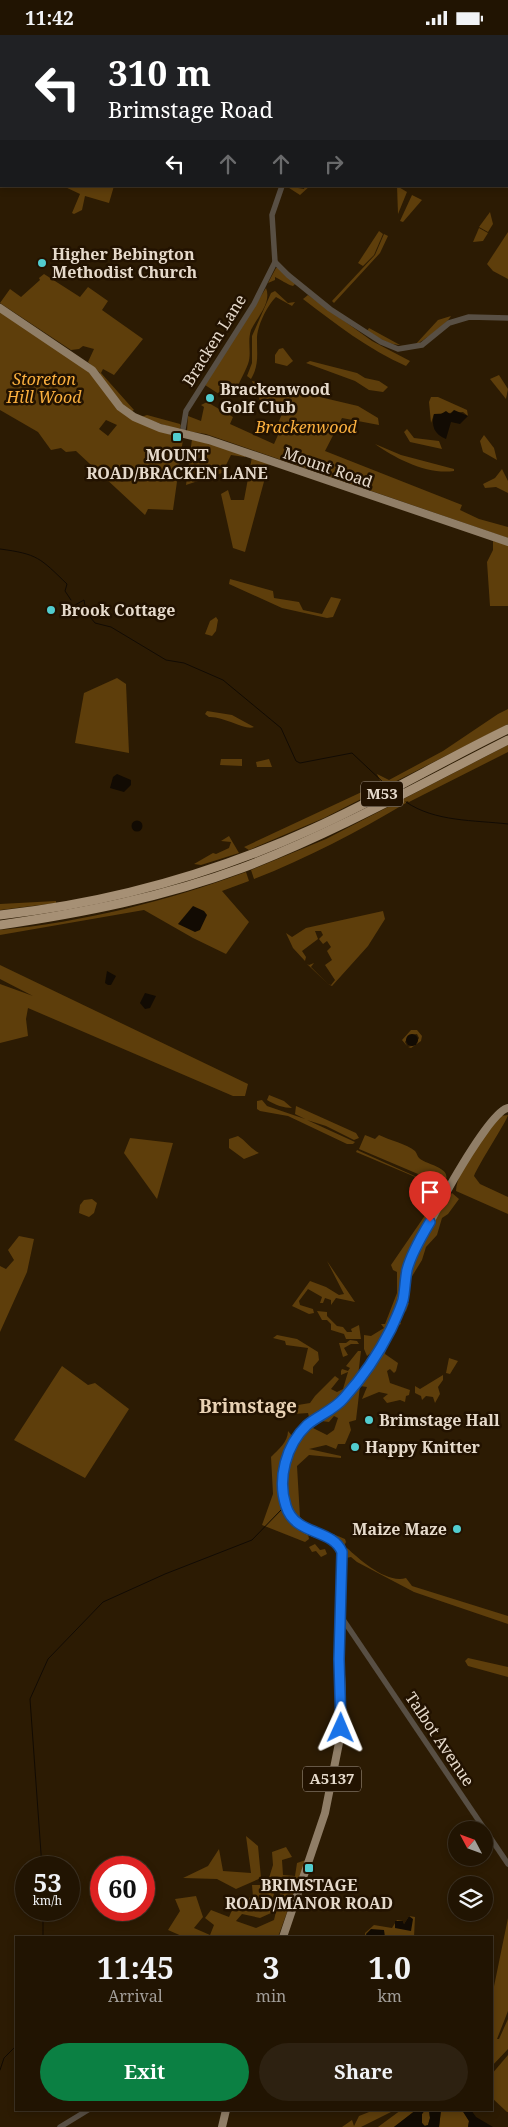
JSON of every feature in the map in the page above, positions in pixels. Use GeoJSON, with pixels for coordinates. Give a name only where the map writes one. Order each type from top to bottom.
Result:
{"type":"FeatureCollection","features":[{"type":"Feature","properties":{"kind":"highway","name":"M53"},"geometry":{"type":"LineString","coordinates":[[256,858],[508,729]]}},
{"type":"Feature","properties":{"kind":"highway","name":"M53"},"geometry":{"type":"LineString","coordinates":[[0,925],[123,904],[316,837],[508,739]]}},
{"type":"Feature","properties":{"kind":"highway","name":"M53"},"geometry":{"type":"LineString","coordinates":[[0,915],[80,904],[240,864]]}},
{"type":"Feature","properties":{"kind":"main road","name":"Mount Road"},"geometry":{"type":"LineString","coordinates":[[0,308],[92,369],[126,412],[144,422],[182,435],[217,443],[508,542]]}},
{"type":"Feature","properties":{"kind":"main road","name":"A5137"},"geometry":{"type":"LineString","coordinates":[[283,1936],[325,1813],[336,1757],[341,1705],[339,1629],[342,1552],[334,1541],[298,1525],[288,1511],[282,1483],[286,1459],[296,1437],[308,1425],[344,1399],[367,1368],[391,1329],[403,1300],[407,1270],[422,1236],[476,1144],[498,1114],[508,1108]]}},
{"type":"Feature","properties":{"kind":"main road"},"geometry":{"type":"LineString","coordinates":[[222,2127],[226,2111]]}},
{"type":"Feature","properties":{"kind":"street"},"geometry":{"type":"LineString","coordinates":[[282,187],[272,215],[275,262],[331,310],[381,342],[398,349],[422,345],[449,323],[469,317],[508,318]]}},
{"type":"Feature","properties":{"kind":"street","name":"Bracken Lane"},"geometry":{"type":"LineString","coordinates":[[182,435],[186,411],[254,304],[275,262]]}},
{"type":"Feature","properties":{"kind":"street","name":"Talbot Avenue"},"geometry":{"type":"LineString","coordinates":[[340,1614],[508,1864]]}},
{"type":"Feature","properties":{"kind":"street"},"geometry":{"type":"LineString","coordinates":[[339,1629],[349,1628]]}},
{"type":"Feature","properties":{"kind":"street"},"geometry":{"type":"LineString","coordinates":[[60,2127],[86,2111]]}},
{"type":"Feature","properties":{"kind":"green space"},"geometry":{"type":"Polygon","coordinates":[[[65,187],[114,187],[109,203],[85,196],[82,210],[74,214],[72,213],[80,194],[65,187]]]}},
{"type":"Feature","properties":{"kind":"green space"},"geometry":{"type":"Polygon","coordinates":[[[288,187],[304,189],[305,187],[309,187],[300,195],[288,187]]]}},
{"type":"Feature","properties":{"kind":"green space"},"geometry":{"type":"Polygon","coordinates":[[[397,187],[407,192],[398,214],[397,187]]]}},
{"type":"Feature","properties":{"kind":"green space"},"geometry":{"type":"Polygon","coordinates":[[[412,195],[422,200],[403,222],[400,221],[412,195]]]}},
{"type":"Feature","properties":{"kind":"green space"},"geometry":{"type":"Polygon","coordinates":[[[490,212],[493,224],[488,232],[479,227],[490,212]]]}},
{"type":"Feature","properties":{"kind":"green space"},"geometry":{"type":"Polygon","coordinates":[[[479,228],[488,233],[483,241],[473,242],[479,228]]]}},
{"type":"Feature","properties":{"kind":"green space"},"geometry":{"type":"Polygon","coordinates":[[[379,231],[383,234],[374,255],[363,266],[358,263],[379,231]]]}},
{"type":"Feature","properties":{"kind":"green space"},"geometry":{"type":"Polygon","coordinates":[[[508,232],[508,279],[493,271],[487,264],[508,232]]]}},
{"type":"Feature","properties":{"kind":"green space"},"geometry":{"type":"Polygon","coordinates":[[[384,234],[388,236],[380,253],[334,303],[332,301],[375,255],[384,234]]]}},
{"type":"Feature","properties":{"kind":"green space"},"geometry":{"type":"Polygon","coordinates":[[[276,268],[279,268],[295,284],[293,286],[275,277],[275,280],[268,283],[276,268]]]}},
{"type":"Feature","properties":{"kind":"green space"},"geometry":{"type":"Polygon","coordinates":[[[44,274],[80,297],[88,287],[108,301],[102,310],[143,339],[114,375],[103,369],[101,373],[134,410],[132,411],[121,405],[100,373],[88,362],[94,349],[83,346],[79,349],[71,350],[0,303],[10,289],[21,297],[44,274]]]}},
{"type":"Feature","properties":{"kind":"green space"},"geometry":{"type":"Polygon","coordinates":[[[266,288],[267,299],[250,334],[250,356],[246,368],[234,396],[222,396],[205,385],[266,288]]]}},
{"type":"Feature","properties":{"kind":"green space"},"geometry":{"type":"Polygon","coordinates":[[[275,291],[288,303],[295,302],[292,306],[276,297],[266,311],[257,334],[256,365],[251,379],[247,376],[252,363],[252,336],[271,293],[275,291]]]}},
{"type":"Feature","properties":{"kind":"green space"},"geometry":{"type":"Polygon","coordinates":[[[308,295],[372,341],[410,361],[406,366],[366,344],[303,299],[308,295]]]}},
{"type":"Feature","properties":{"kind":"green space","name":"Storeton Hill Wood"},"geometry":{"type":"Polygon","coordinates":[[[0,311],[59,349],[95,377],[115,405],[157,430],[183,439],[173,510],[148,509],[145,515],[76,451],[66,452],[61,448],[51,450],[38,432],[0,410],[0,311]],[[106,420],[99,429],[108,436],[117,425],[106,420]]]}},
{"type":"Feature","properties":{"kind":"green space"},"geometry":{"type":"Polygon","coordinates":[[[451,316],[440,328],[415,345],[438,320],[451,316]]]}},
{"type":"Feature","properties":{"kind":"green space"},"geometry":{"type":"Polygon","coordinates":[[[369,328],[400,345],[387,342],[367,331],[369,328]]]}},
{"type":"Feature","properties":{"kind":"green space"},"geometry":{"type":"Polygon","coordinates":[[[283,348],[293,361],[287,366],[275,363],[275,355],[279,349],[283,348]]]}},
{"type":"Feature","properties":{"kind":"green space"},"geometry":{"type":"Polygon","coordinates":[[[310,361],[357,373],[365,378],[379,381],[388,387],[383,392],[369,390],[355,381],[306,363],[310,361]]]}},
{"type":"Feature","properties":{"kind":"green space"},"geometry":{"type":"Polygon","coordinates":[[[499,375],[508,389],[506,399],[490,379],[499,375]]]}},
{"type":"Feature","properties":{"kind":"green space","name":"Brackenwood"},"geometry":{"type":"Polygon","coordinates":[[[252,381],[358,406],[378,418],[379,425],[342,418],[325,451],[462,505],[460,510],[479,519],[508,527],[508,538],[206,434],[187,431],[188,416],[201,421],[204,407],[201,405],[207,402],[233,417],[230,424],[274,444],[278,435],[274,433],[282,414],[274,407],[261,403],[252,381]]]}},
{"type":"Feature","properties":{"kind":"green space"},"geometry":{"type":"Polygon","coordinates":[[[431,397],[438,397],[467,410],[468,416],[463,412],[434,414],[431,423],[429,402],[431,397]]]}},
{"type":"Feature","properties":{"kind":"green space"},"geometry":{"type":"Polygon","coordinates":[[[228,400],[234,404],[233,412],[219,406],[222,401],[228,400]]]}},
{"type":"Feature","properties":{"kind":"green space"},"geometry":{"type":"Polygon","coordinates":[[[147,415],[180,424],[181,426],[179,430],[141,417],[147,415]]]}},
{"type":"Feature","properties":{"kind":"green space"},"geometry":{"type":"Polygon","coordinates":[[[407,429],[414,438],[439,441],[442,449],[410,442],[404,432],[407,429]]]}},
{"type":"Feature","properties":{"kind":"green space"},"geometry":{"type":"Polygon","coordinates":[[[484,435],[494,448],[497,460],[483,452],[480,441],[484,435]]]}},
{"type":"Feature","properties":{"kind":"green space"},"geometry":{"type":"Polygon","coordinates":[[[192,439],[246,454],[245,457],[231,455],[222,473],[186,485],[192,439]]]}},
{"type":"Feature","properties":{"kind":"green space"},"geometry":{"type":"Polygon","coordinates":[[[375,444],[401,455],[454,469],[454,471],[434,471],[413,465],[375,444]]]}},
{"type":"Feature","properties":{"kind":"green space"},"geometry":{"type":"Polygon","coordinates":[[[252,457],[269,463],[245,552],[233,548],[221,494],[228,490],[231,500],[244,500],[252,457]]]}},
{"type":"Feature","properties":{"kind":"green space"},"geometry":{"type":"Polygon","coordinates":[[[502,469],[508,481],[508,493],[496,487],[485,488],[483,484],[495,478],[502,469]]]}},
{"type":"Feature","properties":{"kind":"green space"},"geometry":{"type":"Polygon","coordinates":[[[493,541],[508,545],[508,606],[490,606],[487,562],[493,550],[493,541]]]}},
{"type":"Feature","properties":{"kind":"green space"},"geometry":{"type":"Polygon","coordinates":[[[230,579],[273,591],[274,598],[299,602],[303,610],[322,614],[331,597],[341,599],[333,617],[327,618],[282,608],[229,584],[230,579]]]}},
{"type":"Feature","properties":{"kind":"green space"},"geometry":{"type":"Polygon","coordinates":[[[216,617],[218,620],[216,631],[212,636],[205,634],[210,621],[216,617]]]}},
{"type":"Feature","properties":{"kind":"green space"},"geometry":{"type":"Polygon","coordinates":[[[117,678],[126,684],[129,753],[75,743],[84,693],[117,678]]]}},
{"type":"Feature","properties":{"kind":"green space"},"geometry":{"type":"Polygon","coordinates":[[[508,709],[508,724],[324,818],[249,850],[244,847],[381,783],[377,774],[389,780],[443,751],[508,709]]]}},
{"type":"Feature","properties":{"kind":"green space"},"geometry":{"type":"Polygon","coordinates":[[[207,711],[232,715],[254,727],[245,727],[215,717],[209,717],[205,714],[207,711]]]}},
{"type":"Feature","properties":{"kind":"green space"},"geometry":{"type":"Polygon","coordinates":[[[508,745],[508,752],[409,802],[407,801],[388,814],[332,844],[254,879],[251,870],[326,839],[508,745]]]}},
{"type":"Feature","properties":{"kind":"green space"},"geometry":{"type":"Polygon","coordinates":[[[221,759],[242,759],[242,766],[220,765],[221,759]]]}},
{"type":"Feature","properties":{"kind":"green space"},"geometry":{"type":"Polygon","coordinates":[[[269,759],[272,767],[257,767],[256,762],[269,759]]]}},
{"type":"Feature","properties":{"kind":"green space"},"geometry":{"type":"Polygon","coordinates":[[[229,836],[239,853],[201,865],[194,864],[213,853],[216,854],[229,848],[231,842],[221,841],[229,836]]]}},
{"type":"Feature","properties":{"kind":"green space"},"geometry":{"type":"Polygon","coordinates":[[[246,872],[249,881],[222,891],[249,922],[226,954],[193,938],[144,910],[0,935],[0,930],[63,922],[125,909],[186,892],[246,872]]]}},
{"type":"Feature","properties":{"kind":"green space"},"geometry":{"type":"Polygon","coordinates":[[[56,901],[56,903],[0,910],[0,904],[56,901]]]}},
{"type":"Feature","properties":{"kind":"green space"},"geometry":{"type":"Polygon","coordinates":[[[383,911],[385,919],[368,946],[332,986],[328,984],[331,985],[335,980],[325,965],[332,960],[327,951],[331,947],[327,941],[323,944],[319,939],[323,935],[321,931],[315,931],[318,939],[302,951],[306,957],[305,961],[293,948],[286,933],[292,937],[306,928],[383,911]]]}},
{"type":"Feature","properties":{"kind":"green space"},"geometry":{"type":"Polygon","coordinates":[[[314,963],[311,967],[328,984],[307,964],[314,963]]]}},
{"type":"Feature","properties":{"kind":"green space"},"geometry":{"type":"Polygon","coordinates":[[[0,965],[248,1084],[245,1096],[233,1096],[28,1008],[26,1019],[28,1036],[0,1043],[0,984],[33,996],[0,979],[0,965]]]}},
{"type":"Feature","properties":{"kind":"green space"},"geometry":{"type":"Polygon","coordinates":[[[411,1030],[417,1030],[422,1036],[421,1041],[411,1048],[408,1047],[415,1045],[419,1038],[417,1034],[409,1035],[405,1042],[407,1046],[402,1040],[411,1030]]]}},
{"type":"Feature","properties":{"kind":"green space"},"geometry":{"type":"Polygon","coordinates":[[[269,1095],[284,1101],[292,1108],[270,1102],[267,1100],[269,1095]]]}},
{"type":"Feature","properties":{"kind":"green space"},"geometry":{"type":"Polygon","coordinates":[[[262,1100],[267,1106],[305,1119],[295,1114],[296,1106],[356,1133],[359,1138],[354,1140],[326,1126],[307,1120],[355,1142],[347,1144],[288,1116],[260,1111],[257,1109],[257,1101],[262,1100]]]}},
{"type":"Feature","properties":{"kind":"green space"},"geometry":{"type":"Polygon","coordinates":[[[508,1115],[474,1176],[480,1184],[508,1197],[508,1214],[456,1191],[462,1171],[473,1151],[500,1116],[508,1115]]]}},
{"type":"Feature","properties":{"kind":"green space"},"geometry":{"type":"Polygon","coordinates":[[[365,1135],[375,1139],[379,1135],[412,1149],[423,1161],[439,1168],[446,1174],[444,1185],[359,1149],[365,1135]]]}},
{"type":"Feature","properties":{"kind":"green space"},"geometry":{"type":"Polygon","coordinates":[[[238,1136],[259,1153],[244,1159],[229,1148],[229,1139],[238,1136]]]}},
{"type":"Feature","properties":{"kind":"green space"},"geometry":{"type":"Polygon","coordinates":[[[130,1138],[173,1143],[157,1199],[124,1153],[130,1138]]]}},
{"type":"Feature","properties":{"kind":"green space"},"geometry":{"type":"Polygon","coordinates":[[[357,1150],[439,1187],[356,1152],[357,1150]]]}},
{"type":"Feature","properties":{"kind":"green space"},"geometry":{"type":"Polygon","coordinates":[[[452,1193],[459,1199],[448,1214],[442,1218],[437,1235],[426,1247],[422,1260],[411,1278],[406,1273],[404,1304],[409,1303],[406,1311],[402,1314],[396,1314],[401,1324],[394,1327],[389,1325],[374,1350],[367,1356],[364,1349],[364,1335],[371,1336],[384,1328],[381,1324],[385,1324],[397,1293],[397,1272],[393,1270],[391,1265],[428,1211],[435,1211],[452,1193]]]}},
{"type":"Feature","properties":{"kind":"green space"},"geometry":{"type":"Polygon","coordinates":[[[92,1199],[97,1203],[94,1213],[89,1217],[79,1213],[80,1205],[84,1200],[92,1199]]]}},
{"type":"Feature","properties":{"kind":"green space"},"geometry":{"type":"Polygon","coordinates":[[[19,1236],[34,1239],[27,1272],[0,1332],[0,1266],[6,1269],[14,1260],[8,1250],[19,1236]]]}},
{"type":"Feature","properties":{"kind":"green space"},"geometry":{"type":"Polygon","coordinates":[[[327,1261],[355,1302],[336,1298],[331,1305],[331,1300],[325,1298],[323,1303],[320,1303],[322,1297],[308,1289],[299,1301],[300,1305],[313,1309],[314,1313],[309,1314],[292,1306],[310,1281],[326,1287],[339,1295],[344,1294],[327,1261]]]}},
{"type":"Feature","properties":{"kind":"green space"},"geometry":{"type":"Polygon","coordinates":[[[317,1311],[327,1312],[327,1316],[337,1326],[343,1327],[347,1332],[352,1332],[351,1329],[359,1325],[361,1339],[346,1339],[344,1334],[331,1330],[331,1324],[327,1320],[322,1320],[317,1311]]]}},
{"type":"Feature","properties":{"kind":"green space"},"geometry":{"type":"Polygon","coordinates":[[[277,1335],[297,1339],[318,1352],[319,1360],[313,1367],[313,1374],[303,1369],[308,1348],[286,1345],[285,1341],[273,1338],[277,1335]]]}},
{"type":"Feature","properties":{"kind":"green space"},"geometry":{"type":"Polygon","coordinates":[[[388,1339],[385,1354],[398,1363],[394,1373],[390,1369],[387,1371],[390,1383],[410,1390],[405,1402],[400,1400],[387,1403],[383,1398],[388,1394],[379,1392],[362,1399],[367,1387],[360,1386],[356,1420],[349,1422],[351,1430],[345,1444],[338,1444],[336,1449],[326,1445],[309,1449],[341,1456],[341,1458],[309,1455],[297,1466],[300,1517],[309,1524],[345,1539],[344,1546],[294,1524],[300,1531],[308,1534],[309,1539],[305,1542],[262,1525],[273,1494],[271,1457],[284,1442],[288,1431],[293,1437],[316,1422],[313,1428],[327,1435],[334,1430],[338,1418],[334,1416],[329,1422],[321,1421],[321,1419],[336,1408],[388,1339]]]}},
{"type":"Feature","properties":{"kind":"green space"},"geometry":{"type":"Polygon","coordinates":[[[350,1340],[357,1341],[359,1344],[351,1344],[344,1348],[348,1355],[343,1357],[339,1343],[346,1343],[350,1340]]]}},
{"type":"Feature","properties":{"kind":"green space"},"geometry":{"type":"Polygon","coordinates":[[[358,1351],[361,1351],[358,1376],[339,1401],[312,1418],[309,1417],[308,1413],[294,1414],[285,1408],[286,1402],[295,1410],[298,1405],[310,1403],[335,1376],[339,1379],[331,1389],[337,1392],[343,1389],[348,1372],[341,1375],[341,1371],[342,1369],[348,1371],[350,1368],[346,1366],[358,1351]]]}},
{"type":"Feature","properties":{"kind":"green space"},"geometry":{"type":"Polygon","coordinates":[[[449,1358],[458,1361],[450,1374],[446,1373],[449,1358]]]}},
{"type":"Feature","properties":{"kind":"green space"},"geometry":{"type":"Polygon","coordinates":[[[62,1366],[88,1385],[95,1383],[129,1409],[85,1478],[14,1440],[62,1366]]]}},
{"type":"Feature","properties":{"kind":"green space"},"geometry":{"type":"Polygon","coordinates":[[[443,1375],[443,1380],[438,1387],[440,1394],[435,1403],[433,1397],[426,1396],[422,1400],[421,1396],[415,1393],[415,1386],[420,1389],[443,1375]]]}},
{"type":"Feature","properties":{"kind":"green space"},"geometry":{"type":"Polygon","coordinates":[[[315,1544],[320,1550],[325,1549],[327,1554],[321,1557],[316,1551],[312,1552],[309,1547],[315,1544]]]}},
{"type":"Feature","properties":{"kind":"green space"},"geometry":{"type":"Polygon","coordinates":[[[347,1548],[374,1570],[382,1574],[391,1578],[406,1578],[412,1586],[508,1616],[508,1624],[414,1592],[357,1562],[351,1557],[346,1558],[347,1548]]]}},
{"type":"Feature","properties":{"kind":"green space"},"geometry":{"type":"Polygon","coordinates":[[[468,1658],[508,1667],[508,1677],[468,1666],[465,1661],[468,1658]]]}},
{"type":"Feature","properties":{"kind":"green space"},"geometry":{"type":"Polygon","coordinates":[[[246,1836],[258,1846],[261,1878],[236,1889],[217,1879],[183,1878],[208,1866],[219,1849],[223,1871],[251,1873],[246,1836]]]}},
{"type":"Feature","properties":{"kind":"green space"},"geometry":{"type":"Polygon","coordinates":[[[286,1847],[292,1857],[282,1860],[283,1875],[295,1876],[297,1863],[306,1860],[278,1936],[182,1936],[168,1930],[180,1911],[175,1899],[196,1896],[203,1917],[194,1928],[210,1935],[214,1925],[205,1918],[211,1910],[229,1917],[236,1901],[253,1897],[252,1885],[266,1885],[274,1894],[270,1906],[271,1913],[260,1918],[242,1914],[236,1921],[256,1928],[274,1920],[282,1886],[269,1878],[273,1865],[272,1852],[286,1847]]]}},
{"type":"Feature","properties":{"kind":"green space"},"geometry":{"type":"Polygon","coordinates":[[[409,1916],[415,1917],[414,1936],[365,1936],[365,1933],[374,1925],[392,1928],[397,1920],[403,1921],[404,1924],[409,1916]]]}},
{"type":"Feature","properties":{"kind":"green space"},"geometry":{"type":"Polygon","coordinates":[[[508,1918],[508,2011],[497,2039],[499,2039],[508,2019],[508,2049],[493,2065],[493,1991],[508,1918]]]}},
{"type":"Feature","properties":{"kind":"green space"},"geometry":{"type":"Polygon","coordinates":[[[508,2055],[508,2112],[493,2099],[493,2073],[508,2055]]]}},
{"type":"Feature","properties":{"kind":"green space"},"geometry":{"type":"Polygon","coordinates":[[[372,2111],[393,2111],[361,2127],[342,2127],[352,2120],[354,2126],[359,2116],[372,2111]]]}},
{"type":"Feature","properties":{"kind":"green space"},"geometry":{"type":"Polygon","coordinates":[[[400,2111],[415,2111],[394,2127],[378,2127],[400,2111]]]}},
{"type":"Feature","properties":{"kind":"green space"},"geometry":{"type":"Polygon","coordinates":[[[424,2111],[429,2111],[428,2125],[424,2126],[422,2123],[422,2114],[424,2111]]]}},
{"type":"Feature","properties":{"kind":"green space"},"geometry":{"type":"Polygon","coordinates":[[[441,2111],[463,2111],[469,2121],[468,2127],[439,2127],[441,2111]]]}},
{"type":"Feature","properties":{"kind":"shaded area"},"geometry":{"type":"Polygon","coordinates":[[[454,410],[468,416],[460,424],[451,422],[446,439],[434,429],[434,414],[441,414],[446,411],[450,414],[454,410]]]}},
{"type":"Feature","properties":{"kind":"shaded area"},"geometry":{"type":"Polygon","coordinates":[[[117,774],[131,780],[131,785],[124,792],[110,788],[113,777],[117,774]]]}},
{"type":"Feature","properties":{"kind":"shaded area"},"geometry":{"type":"Polygon","coordinates":[[[137,820],[143,826],[137,832],[131,826],[137,820]]]}},
{"type":"Feature","properties":{"kind":"shaded area"},"geometry":{"type":"Polygon","coordinates":[[[193,906],[204,911],[207,915],[200,930],[195,932],[178,924],[193,906]]]}},
{"type":"Feature","properties":{"kind":"shaded area"},"geometry":{"type":"Polygon","coordinates":[[[107,971],[116,976],[111,985],[105,983],[107,971]]]}},
{"type":"Feature","properties":{"kind":"shaded area"},"geometry":{"type":"Polygon","coordinates":[[[145,993],[156,996],[150,1008],[145,1009],[140,1003],[145,993]]]}},
{"type":"Feature","properties":{"kind":"shaded area"},"geometry":{"type":"Polygon","coordinates":[[[414,1034],[417,1035],[417,1045],[410,1046],[407,1045],[406,1038],[407,1035],[414,1034]]]}},
{"type":"Feature","properties":{"kind":"shaded area"},"geometry":{"type":"Polygon","coordinates":[[[409,1916],[413,1919],[411,1931],[395,1928],[395,1921],[403,1921],[404,1924],[409,1916]]]}},
{"type":"Feature","properties":{"kind":"shaded area"},"geometry":{"type":"Polygon","coordinates":[[[371,1929],[384,1930],[385,1936],[367,1936],[366,1934],[371,1929]]]}},
{"type":"Feature","properties":{"kind":"shaded area"},"geometry":{"type":"Polygon","coordinates":[[[415,2111],[424,2111],[422,2114],[422,2123],[425,2126],[428,2125],[429,2111],[441,2111],[439,2127],[394,2127],[415,2111]]]}},
{"type":"Feature","properties":{"kind":"shaded area"},"geometry":{"type":"Polygon","coordinates":[[[463,2111],[472,2111],[476,2117],[493,2127],[468,2127],[469,2121],[463,2111]]]}},
{"type":"Feature","properties":{"kind":"waterway"},"geometry":{"type":"LineString","coordinates":[[0,549],[31,555],[44,563],[67,584],[65,591],[71,600]]}},
{"type":"Feature","properties":{"kind":"waterway"},"geometry":{"type":"LineString","coordinates":[[75,605],[84,600],[86,612],[95,623],[111,627],[166,660],[184,663],[223,680],[281,728],[296,761],[300,763],[352,753],[385,784]]}},
{"type":"Feature","properties":{"kind":"waterway"},"geometry":{"type":"LineString","coordinates":[[406,802],[417,809],[442,817],[508,824]]}},
{"type":"Feature","properties":{"kind":"waterway"},"geometry":{"type":"LineString","coordinates":[[41,1856],[30,1699],[48,1659],[103,1602],[165,1574],[252,1540],[282,1509],[279,1475]]}},
{"type":"Feature","properties":{"kind":"waterway"},"geometry":{"type":"LineString","coordinates":[[43,1921],[43,1936]]}},
{"type":"Feature","properties":{"kind":"waterway"},"geometry":{"type":"LineString","coordinates":[[0,2070],[4,2058],[15,2047]]}},
{"type":"Feature","properties":{"kind":"place","name":"Higher Bebington Methodist Church"},"geometry":{"type":"Point","coordinates":[42,263]}},
{"type":"Feature","properties":{"kind":"place","name":"Brackenwood Golf Club"},"geometry":{"type":"Point","coordinates":[210,398]}},
{"type":"Feature","properties":{"kind":"place","name":"MOUNT ROAD/BRACKEN LANE"},"geometry":{"type":"Point","coordinates":[177,437]}},
{"type":"Feature","properties":{"kind":"place","name":"Brook Cottage"},"geometry":{"type":"Point","coordinates":[51,610]}},
{"type":"Feature","properties":{"kind":"place","name":"Brimstage Hall"},"geometry":{"type":"Point","coordinates":[369,1420]}},
{"type":"Feature","properties":{"kind":"place","name":"Happy Knitter"},"geometry":{"type":"Point","coordinates":[355,1447]}},
{"type":"Feature","properties":{"kind":"place","name":"Maize Maze"},"geometry":{"type":"Point","coordinates":[457,1529]}},
{"type":"Feature","properties":{"kind":"place","name":"BRIMSTAGE ROAD/MANOR ROAD"},"geometry":{"type":"Point","coordinates":[309,1868]}},
{"type":"Feature","properties":{"kind":"district","name":"Brimstage"},"geometry":{"type":"Point","coordinates":[248,1406]}},
{"type":"Feature","properties":{"kind":"route"},"geometry":{"type":"LineString","coordinates":[[341,1728],[342,1697],[339,1659],[342,1552],[334,1541],[298,1525],[288,1511],[282,1483],[284,1466],[296,1437],[308,1425],[344,1399],[367,1368],[391,1329],[403,1300],[407,1270],[430,1222]]}}]}
